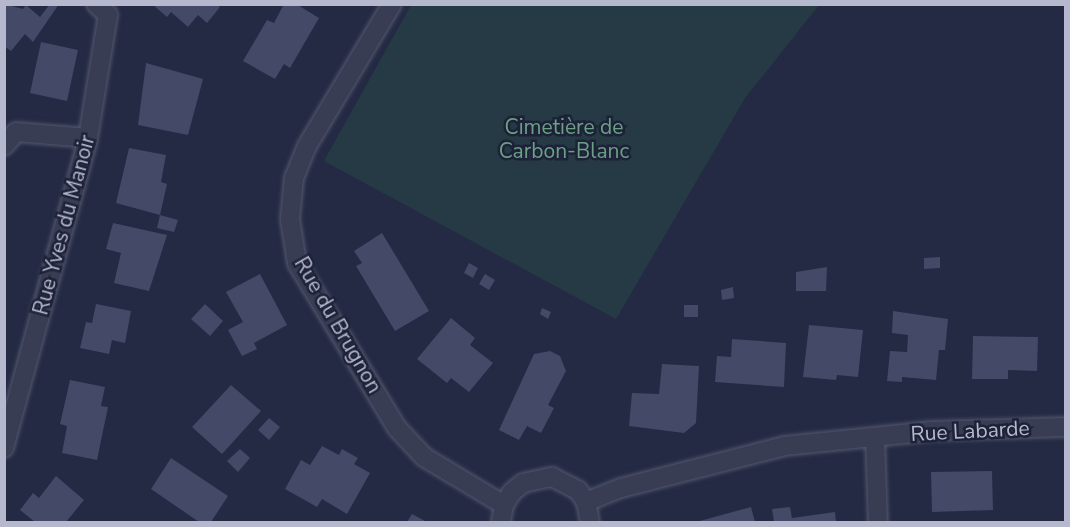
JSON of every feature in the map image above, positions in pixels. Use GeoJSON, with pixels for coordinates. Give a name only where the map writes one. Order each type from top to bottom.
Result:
{"type":"FeatureCollection","features":[{"type":"Feature","properties":{"kind":"street","name":"Rue Yves du Manoir"},"geometry":{"type":"LineString","coordinates":[[4,448],[88,138],[108,15],[96,4]]}},
{"type":"Feature","properties":{"kind":"street","name":"Rue du Brugnon"},"geometry":{"type":"LineString","coordinates":[[392,4],[307,146],[294,178],[290,219],[297,263],[397,428],[424,457],[503,514]]}},
{"type":"Feature","properties":{"kind":"street"},"geometry":{"type":"LineString","coordinates":[[4,146],[16,132],[88,138]]}},
{"type":"Feature","properties":{"kind":"street","name":"Rue Labarde"},"geometry":{"type":"LineString","coordinates":[[586,502],[621,488],[784,446],[932,431],[1065,427]]}},
{"type":"Feature","properties":{"kind":"street"},"geometry":{"type":"LineString","coordinates":[[875,438],[879,522]]}},
{"type":"Feature","properties":{"kind":"street"},"geometry":{"type":"LineString","coordinates":[[503,514],[523,483],[552,477],[578,490],[586,502],[590,522]]}},
{"type":"Feature","properties":{"kind":"green space","name":"Cimetière de Carbon-Blanc"},"geometry":{"type":"Polygon","coordinates":[[[411,5],[819,5],[745,98],[616,319],[324,161],[411,5]]]}},
{"type":"Feature","properties":{"kind":"building"},"geometry":{"type":"Polygon","coordinates":[[[4,4],[23,9],[26,5],[40,17],[50,4],[59,4],[33,42],[25,34],[11,51],[4,46],[4,4]]]}},
{"type":"Feature","properties":{"kind":"building"},"geometry":{"type":"Polygon","coordinates":[[[152,4],[216,4],[220,7],[207,23],[198,15],[188,27],[171,12],[167,17],[152,4]]]}},
{"type":"Feature","properties":{"kind":"building"},"geometry":{"type":"Polygon","coordinates":[[[284,4],[296,4],[319,18],[290,68],[284,64],[275,79],[243,61],[267,20],[274,23],[284,4]]]}},
{"type":"Feature","properties":{"kind":"building"},"geometry":{"type":"Polygon","coordinates":[[[41,42],[78,50],[67,101],[30,93],[41,42]]]}},
{"type":"Feature","properties":{"kind":"building"},"geometry":{"type":"Polygon","coordinates":[[[146,63],[203,79],[188,135],[138,125],[146,63]]]}},
{"type":"Feature","properties":{"kind":"building"},"geometry":{"type":"Polygon","coordinates":[[[129,148],[166,155],[161,182],[167,184],[160,215],[116,203],[129,148]]]}},
{"type":"Feature","properties":{"kind":"building"},"geometry":{"type":"Polygon","coordinates":[[[160,215],[178,220],[174,232],[157,228],[160,215]]]}},
{"type":"Feature","properties":{"kind":"building"},"geometry":{"type":"Polygon","coordinates":[[[113,223],[167,235],[149,291],[114,283],[121,253],[106,249],[113,223]]]}},
{"type":"Feature","properties":{"kind":"building"},"geometry":{"type":"Polygon","coordinates":[[[382,233],[429,311],[395,331],[356,266],[362,263],[354,251],[382,233]]]}},
{"type":"Feature","properties":{"kind":"building"},"geometry":{"type":"Polygon","coordinates":[[[940,257],[940,268],[924,269],[924,258],[940,257]]]}},
{"type":"Feature","properties":{"kind":"building"},"geometry":{"type":"Polygon","coordinates":[[[469,263],[478,268],[473,278],[464,273],[469,263]]]}},
{"type":"Feature","properties":{"kind":"building"},"geometry":{"type":"Polygon","coordinates":[[[827,267],[826,291],[796,291],[796,272],[827,267]]]}},
{"type":"Feature","properties":{"kind":"building"},"geometry":{"type":"Polygon","coordinates":[[[260,274],[287,325],[254,343],[257,349],[242,356],[228,330],[243,322],[226,292],[260,274]]]}},
{"type":"Feature","properties":{"kind":"building"},"geometry":{"type":"Polygon","coordinates":[[[485,274],[495,280],[489,290],[479,284],[485,274]]]}},
{"type":"Feature","properties":{"kind":"building"},"geometry":{"type":"Polygon","coordinates":[[[733,287],[734,298],[722,300],[721,290],[733,287]]]}},
{"type":"Feature","properties":{"kind":"building"},"geometry":{"type":"Polygon","coordinates":[[[96,304],[131,311],[125,343],[112,340],[109,354],[80,348],[86,322],[92,323],[96,304]]]}},
{"type":"Feature","properties":{"kind":"building"},"geometry":{"type":"Polygon","coordinates":[[[205,304],[223,321],[210,336],[191,319],[205,304]]]}},
{"type":"Feature","properties":{"kind":"building"},"geometry":{"type":"Polygon","coordinates":[[[684,305],[698,305],[698,317],[684,317],[684,305]]]}},
{"type":"Feature","properties":{"kind":"building"},"geometry":{"type":"Polygon","coordinates":[[[542,308],[551,312],[548,319],[540,314],[542,308]]]}},
{"type":"Feature","properties":{"kind":"building"},"geometry":{"type":"Polygon","coordinates":[[[893,311],[948,319],[945,350],[939,350],[936,380],[902,377],[902,382],[887,381],[890,351],[907,352],[908,335],[892,333],[893,311]]]}},
{"type":"Feature","properties":{"kind":"building"},"geometry":{"type":"Polygon","coordinates":[[[451,318],[475,338],[470,345],[493,363],[469,392],[451,378],[447,383],[417,359],[451,318]]]}},
{"type":"Feature","properties":{"kind":"building"},"geometry":{"type":"Polygon","coordinates":[[[809,325],[863,330],[858,377],[837,375],[836,380],[803,377],[809,325]]]}},
{"type":"Feature","properties":{"kind":"building"},"geometry":{"type":"Polygon","coordinates":[[[973,336],[1038,337],[1037,371],[1008,370],[1008,379],[972,379],[973,336]]]}},
{"type":"Feature","properties":{"kind":"building"},"geometry":{"type":"Polygon","coordinates":[[[732,339],[786,343],[784,387],[715,382],[717,356],[731,357],[732,339]]]}},
{"type":"Feature","properties":{"kind":"building"},"geometry":{"type":"Polygon","coordinates":[[[550,351],[560,356],[566,371],[548,405],[554,408],[541,433],[527,426],[519,440],[499,430],[534,354],[550,351]]]}},
{"type":"Feature","properties":{"kind":"building"},"geometry":{"type":"Polygon","coordinates":[[[662,364],[699,366],[696,423],[684,433],[629,426],[632,393],[659,394],[662,364]]]}},
{"type":"Feature","properties":{"kind":"building"},"geometry":{"type":"Polygon","coordinates":[[[70,380],[105,387],[101,406],[108,407],[97,460],[62,453],[67,426],[60,424],[70,380]]]}},
{"type":"Feature","properties":{"kind":"building"},"geometry":{"type":"Polygon","coordinates":[[[231,385],[261,411],[222,454],[192,427],[231,385]]]}},
{"type":"Feature","properties":{"kind":"building"},"geometry":{"type":"Polygon","coordinates":[[[269,418],[280,427],[269,440],[258,430],[269,418]]]}},
{"type":"Feature","properties":{"kind":"building"},"geometry":{"type":"Polygon","coordinates":[[[322,446],[339,455],[342,449],[358,458],[354,464],[370,473],[347,514],[322,499],[317,507],[285,489],[301,460],[310,465],[322,446]]]}},
{"type":"Feature","properties":{"kind":"building"},"geometry":{"type":"Polygon","coordinates":[[[240,449],[250,458],[238,472],[227,461],[240,449]]]}},
{"type":"Feature","properties":{"kind":"building"},"geometry":{"type":"Polygon","coordinates":[[[171,458],[228,496],[211,522],[199,522],[151,489],[171,458]]]}},
{"type":"Feature","properties":{"kind":"building"},"geometry":{"type":"Polygon","coordinates":[[[992,471],[993,510],[932,512],[931,472],[992,471]]]}},
{"type":"Feature","properties":{"kind":"building"},"geometry":{"type":"Polygon","coordinates":[[[56,476],[84,500],[66,522],[35,522],[20,510],[33,493],[39,498],[56,476]]]}},
{"type":"Feature","properties":{"kind":"building"},"geometry":{"type":"Polygon","coordinates":[[[751,507],[755,522],[696,522],[751,507]]]}},
{"type":"Feature","properties":{"kind":"building"},"geometry":{"type":"Polygon","coordinates":[[[790,507],[792,518],[835,512],[836,522],[774,522],[772,509],[790,507]]]}},
{"type":"Feature","properties":{"kind":"building"},"geometry":{"type":"Polygon","coordinates":[[[412,514],[427,522],[407,522],[412,514]]]}}]}
